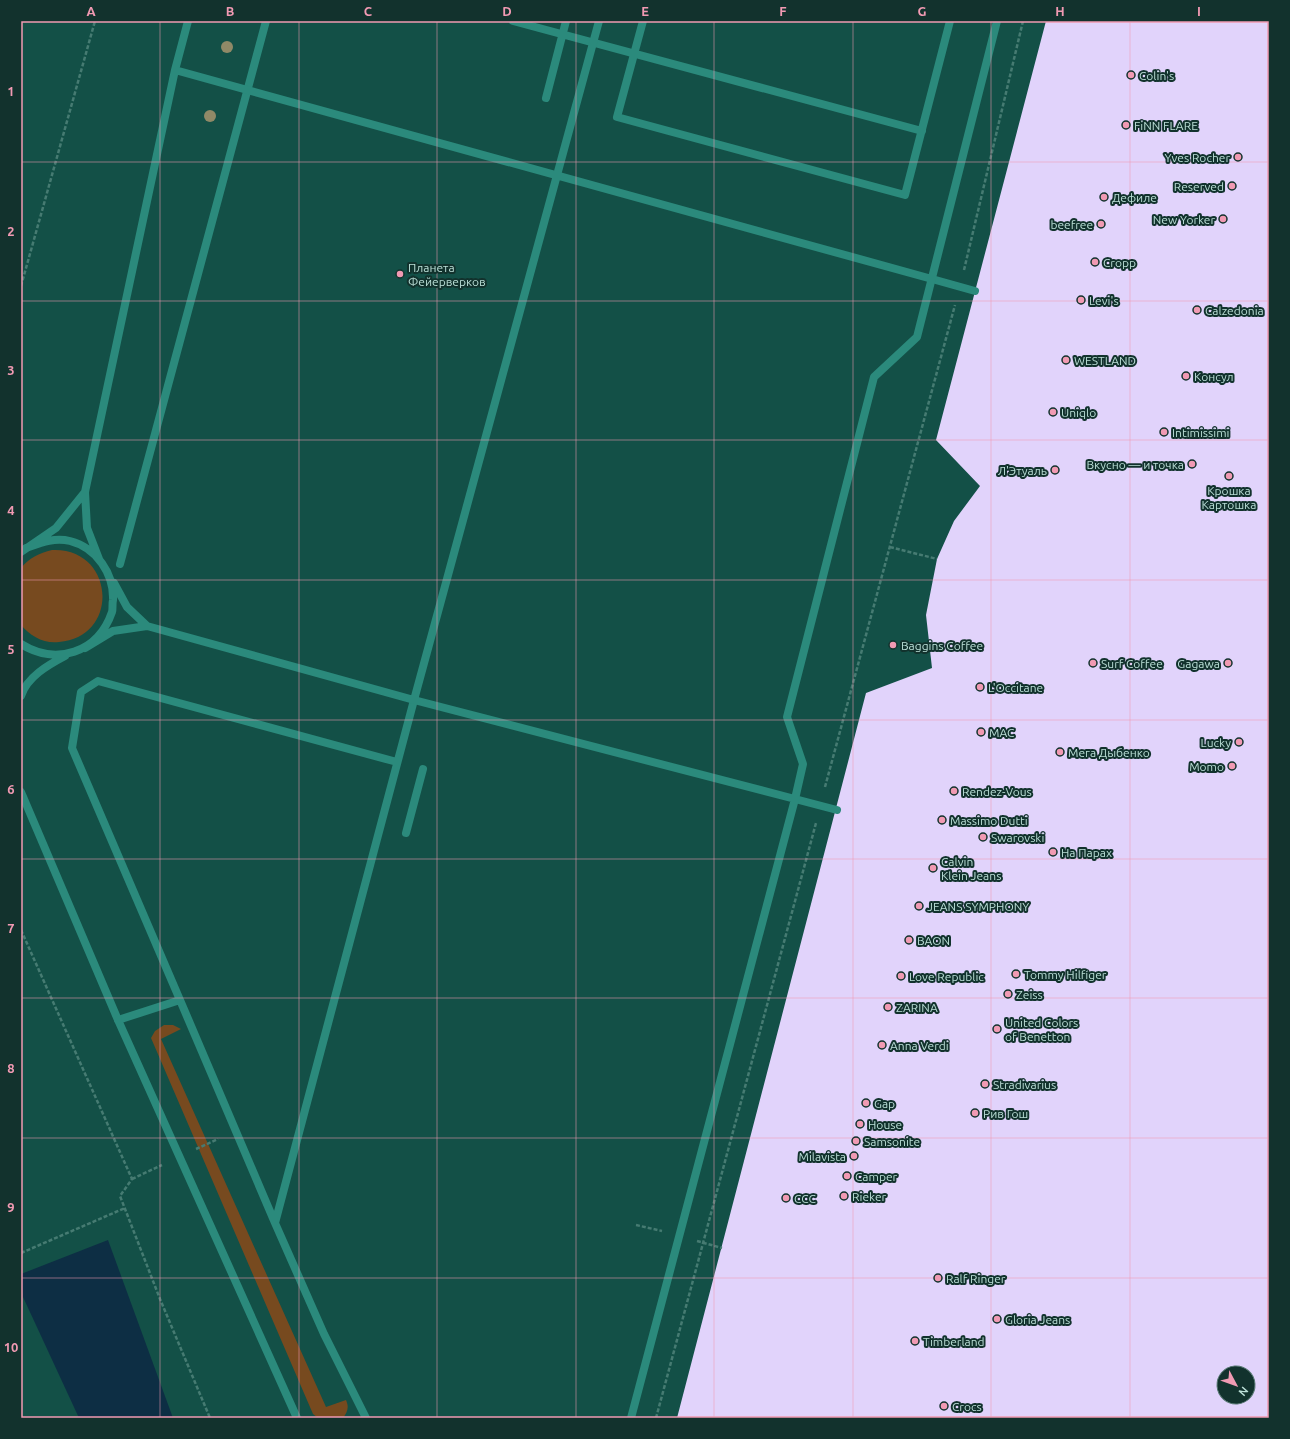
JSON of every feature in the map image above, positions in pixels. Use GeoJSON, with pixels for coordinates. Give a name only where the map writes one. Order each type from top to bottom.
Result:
{"type":"FeatureCollection","features":[{"type":"Feature","properties":{"kind":"street"},"geometry":{"type":"LineString","coordinates":[[148,626],[126,607],[98,558],[87,528],[85,492],[175,70],[188,21]]}},
{"type":"Feature","properties":{"kind":"street"},"geometry":{"type":"LineString","coordinates":[[120,564],[266,21]]}},
{"type":"Feature","properties":{"kind":"street"},"geometry":{"type":"LineString","coordinates":[[513,21],[922,131]]}},
{"type":"Feature","properties":{"kind":"street"},"geometry":{"type":"LineString","coordinates":[[546,98],[566,21]]}},
{"type":"Feature","properties":{"kind":"street"},"geometry":{"type":"LineString","coordinates":[[275,1222],[397,762],[599,21]]}},
{"type":"Feature","properties":{"kind":"street"},"geometry":{"type":"LineString","coordinates":[[643,21],[617,117],[905,194],[950,21]]}},
{"type":"Feature","properties":{"kind":"street"},"geometry":{"type":"LineString","coordinates":[[631,1418],[795,799],[803,764],[787,717],[874,377],[917,337],[997,21]]}},
{"type":"Feature","properties":{"kind":"street"},"geometry":{"type":"LineString","coordinates":[[175,70],[975,291]]}},
{"type":"Feature","properties":{"kind":"street"},"geometry":{"type":"LineString","coordinates":[[23,550],[56,528],[85,492]]}},
{"type":"Feature","properties":{"kind":"street"},"geometry":{"type":"LineString","coordinates":[[23,550],[46,540],[70,541],[87,549],[98,558]]}},
{"type":"Feature","properties":{"kind":"street"},"geometry":{"type":"LineString","coordinates":[[85,648],[102,633],[112,612],[113,589],[106,570]]}},
{"type":"Feature","properties":{"kind":"street"},"geometry":{"type":"LineString","coordinates":[[22,692],[44,667],[85,648],[114,631],[148,626],[414,700],[837,810]]}},
{"type":"Feature","properties":{"kind":"street"},"geometry":{"type":"LineString","coordinates":[[21,644],[31,650],[43,654],[57,656],[72,653]]}},
{"type":"Feature","properties":{"kind":"street"},"geometry":{"type":"LineString","coordinates":[[21,679],[22,692]]}},
{"type":"Feature","properties":{"kind":"street"},"geometry":{"type":"LineString","coordinates":[[366,1418],[324,1334],[72,748],[81,692],[98,681],[397,762]]}},
{"type":"Feature","properties":{"kind":"street"},"geometry":{"type":"LineString","coordinates":[[406,833],[423,769]]}},
{"type":"Feature","properties":{"kind":"street"},"geometry":{"type":"LineString","coordinates":[[21,792],[118,1020],[297,1418]]}},
{"type":"Feature","properties":{"kind":"street"},"geometry":{"type":"LineString","coordinates":[[118,1020],[180,1000]]}},
{"type":"Feature","properties":{"kind":"path"},"geometry":{"type":"LineString","coordinates":[[21,286],[95,21]]}},
{"type":"Feature","properties":{"kind":"path"},"geometry":{"type":"LineString","coordinates":[[656,1418],[960,286],[1023,21]]}},
{"type":"Feature","properties":{"kind":"path"},"geometry":{"type":"LineString","coordinates":[[890,547],[937,560]]}},
{"type":"Feature","properties":{"kind":"path"},"geometry":{"type":"LineString","coordinates":[[21,930],[132,1179]]}},
{"type":"Feature","properties":{"kind":"path"},"geometry":{"type":"LineString","coordinates":[[158,1167],[132,1179],[120,1196],[160,1299],[210,1418]]}},
{"type":"Feature","properties":{"kind":"path"},"geometry":{"type":"LineString","coordinates":[[21,1253],[125,1208]]}},
{"type":"Feature","properties":{"kind":"shaded area"},"geometry":{"type":"Polygon","coordinates":[[[52,550],[73,553],[88,562],[98,576],[102,593],[101,610],[93,625],[79,636],[59,642],[48,642],[33,636],[21,625],[21,568],[27,561],[35,556],[52,550]]]}},
{"type":"Feature","properties":{"kind":"shaded area"},"geometry":{"type":"Polygon","coordinates":[[[164,1025],[173,1025],[181,1029],[161,1039],[326,1407],[346,1400],[348,1409],[343,1418],[318,1418],[313,1414],[151,1038],[155,1031],[164,1025]]]}},
{"type":"Feature","properties":{"kind":"water"},"geometry":{"type":"Polygon","coordinates":[[[108,1240],[173,1418],[79,1418],[23,1297],[21,1274],[108,1240]]]}},
{"type":"Feature","properties":{"kind":"building","name":"Мега Дыбенко"},"geometry":{"type":"Polygon","coordinates":[[[1046,21],[1269,21],[1269,1418],[677,1418],[866,693],[932,668],[926,615],[937,559],[954,521],[980,486],[936,440],[1046,21]]]}},
{"type":"Feature","properties":{"kind":"place","name":"Colin's"},"geometry":{"type":"Point","coordinates":[1131,75]}},
{"type":"Feature","properties":{"kind":"place","name":"FiNN FLARE"},"geometry":{"type":"Point","coordinates":[1126,125]}},
{"type":"Feature","properties":{"kind":"place","name":"Yves Rocher"},"geometry":{"type":"Point","coordinates":[1238,157]}},
{"type":"Feature","properties":{"kind":"place","name":"Reserved"},"geometry":{"type":"Point","coordinates":[1232,186]}},
{"type":"Feature","properties":{"kind":"place","name":"Дефиле"},"geometry":{"type":"Point","coordinates":[1104,197]}},
{"type":"Feature","properties":{"kind":"place","name":"New Yorker"},"geometry":{"type":"Point","coordinates":[1223,219]}},
{"type":"Feature","properties":{"kind":"place","name":"beefree"},"geometry":{"type":"Point","coordinates":[1101,224]}},
{"type":"Feature","properties":{"kind":"place","name":"Cropp"},"geometry":{"type":"Point","coordinates":[1095,262]}},
{"type":"Feature","properties":{"kind":"place","name":"Планета Фейерверков"},"geometry":{"type":"Point","coordinates":[400,274]}},
{"type":"Feature","properties":{"kind":"place","name":"Levi's"},"geometry":{"type":"Point","coordinates":[1081,300]}},
{"type":"Feature","properties":{"kind":"place","name":"Calzedonia"},"geometry":{"type":"Point","coordinates":[1197,310]}},
{"type":"Feature","properties":{"kind":"place","name":"WESTLAND"},"geometry":{"type":"Point","coordinates":[1066,360]}},
{"type":"Feature","properties":{"kind":"place","name":"Консул"},"geometry":{"type":"Point","coordinates":[1186,376]}},
{"type":"Feature","properties":{"kind":"place","name":"Uniqlo"},"geometry":{"type":"Point","coordinates":[1053,412]}},
{"type":"Feature","properties":{"kind":"place","name":"Intimissimi"},"geometry":{"type":"Point","coordinates":[1164,432]}},
{"type":"Feature","properties":{"kind":"place","name":"Вкусно — и точка"},"geometry":{"type":"Point","coordinates":[1192,464]}},
{"type":"Feature","properties":{"kind":"place","name":"Л'Этуаль"},"geometry":{"type":"Point","coordinates":[1055,470]}},
{"type":"Feature","properties":{"kind":"place","name":"Крошка Картошка"},"geometry":{"type":"Point","coordinates":[1229,476]}},
{"type":"Feature","properties":{"kind":"place","name":"Baggins Coffee"},"geometry":{"type":"Point","coordinates":[893,645]}},
{"type":"Feature","properties":{"kind":"place","name":"Surf Coffee"},"geometry":{"type":"Point","coordinates":[1093,663]}},
{"type":"Feature","properties":{"kind":"place","name":"Gagawa"},"geometry":{"type":"Point","coordinates":[1228,663]}},
{"type":"Feature","properties":{"kind":"place","name":"L'Occitane"},"geometry":{"type":"Point","coordinates":[980,687]}},
{"type":"Feature","properties":{"kind":"place","name":"MAC"},"geometry":{"type":"Point","coordinates":[981,732]}},
{"type":"Feature","properties":{"kind":"place","name":"Lucky"},"geometry":{"type":"Point","coordinates":[1239,742]}},
{"type":"Feature","properties":{"kind":"place","name":"Мега Дыбенко"},"geometry":{"type":"Point","coordinates":[1060,752]}},
{"type":"Feature","properties":{"kind":"place","name":"Momo"},"geometry":{"type":"Point","coordinates":[1232,766]}},
{"type":"Feature","properties":{"kind":"place","name":"Rendez-Vous"},"geometry":{"type":"Point","coordinates":[954,791]}},
{"type":"Feature","properties":{"kind":"place","name":"Massimo Dutti"},"geometry":{"type":"Point","coordinates":[942,820]}},
{"type":"Feature","properties":{"kind":"place","name":"Swarovski"},"geometry":{"type":"Point","coordinates":[983,837]}},
{"type":"Feature","properties":{"kind":"place","name":"На Парах"},"geometry":{"type":"Point","coordinates":[1053,852]}},
{"type":"Feature","properties":{"kind":"place","name":"Calvin Klein Jeans"},"geometry":{"type":"Point","coordinates":[933,868]}},
{"type":"Feature","properties":{"kind":"place","name":"JEANS SYMPHONY"},"geometry":{"type":"Point","coordinates":[919,906]}},
{"type":"Feature","properties":{"kind":"place","name":"BAON"},"geometry":{"type":"Point","coordinates":[909,940]}},
{"type":"Feature","properties":{"kind":"place","name":"Tommy Hilfiger"},"geometry":{"type":"Point","coordinates":[1016,974]}},
{"type":"Feature","properties":{"kind":"place","name":"Love Republic"},"geometry":{"type":"Point","coordinates":[901,976]}},
{"type":"Feature","properties":{"kind":"place","name":"Zeiss"},"geometry":{"type":"Point","coordinates":[1008,994]}},
{"type":"Feature","properties":{"kind":"place","name":"ZARINA"},"geometry":{"type":"Point","coordinates":[888,1007]}},
{"type":"Feature","properties":{"kind":"place","name":"United Colors of Benetton"},"geometry":{"type":"Point","coordinates":[997,1029]}},
{"type":"Feature","properties":{"kind":"place","name":"Anna Verdi"},"geometry":{"type":"Point","coordinates":[882,1045]}},
{"type":"Feature","properties":{"kind":"place","name":"Stradivarius"},"geometry":{"type":"Point","coordinates":[985,1084]}},
{"type":"Feature","properties":{"kind":"place","name":"Gap"},"geometry":{"type":"Point","coordinates":[866,1103]}},
{"type":"Feature","properties":{"kind":"place","name":"Рив Гош"},"geometry":{"type":"Point","coordinates":[975,1113]}},
{"type":"Feature","properties":{"kind":"place","name":"House"},"geometry":{"type":"Point","coordinates":[860,1124]}},
{"type":"Feature","properties":{"kind":"place","name":"Samsonite"},"geometry":{"type":"Point","coordinates":[856,1141]}},
{"type":"Feature","properties":{"kind":"place","name":"Milavista"},"geometry":{"type":"Point","coordinates":[854,1156]}},
{"type":"Feature","properties":{"kind":"place","name":"Camper"},"geometry":{"type":"Point","coordinates":[847,1176]}},
{"type":"Feature","properties":{"kind":"place","name":"Rieker"},"geometry":{"type":"Point","coordinates":[844,1196]}},
{"type":"Feature","properties":{"kind":"place","name":"CCC"},"geometry":{"type":"Point","coordinates":[786,1198]}},
{"type":"Feature","properties":{"kind":"place","name":"Ralf Ringer"},"geometry":{"type":"Point","coordinates":[938,1278]}},
{"type":"Feature","properties":{"kind":"place","name":"Gloria Jeans"},"geometry":{"type":"Point","coordinates":[997,1319]}},
{"type":"Feature","properties":{"kind":"place","name":"Timberland"},"geometry":{"type":"Point","coordinates":[915,1341]}},
{"type":"Feature","properties":{"kind":"place","name":"Crocs"},"geometry":{"type":"Point","coordinates":[944,1406]}}]}
